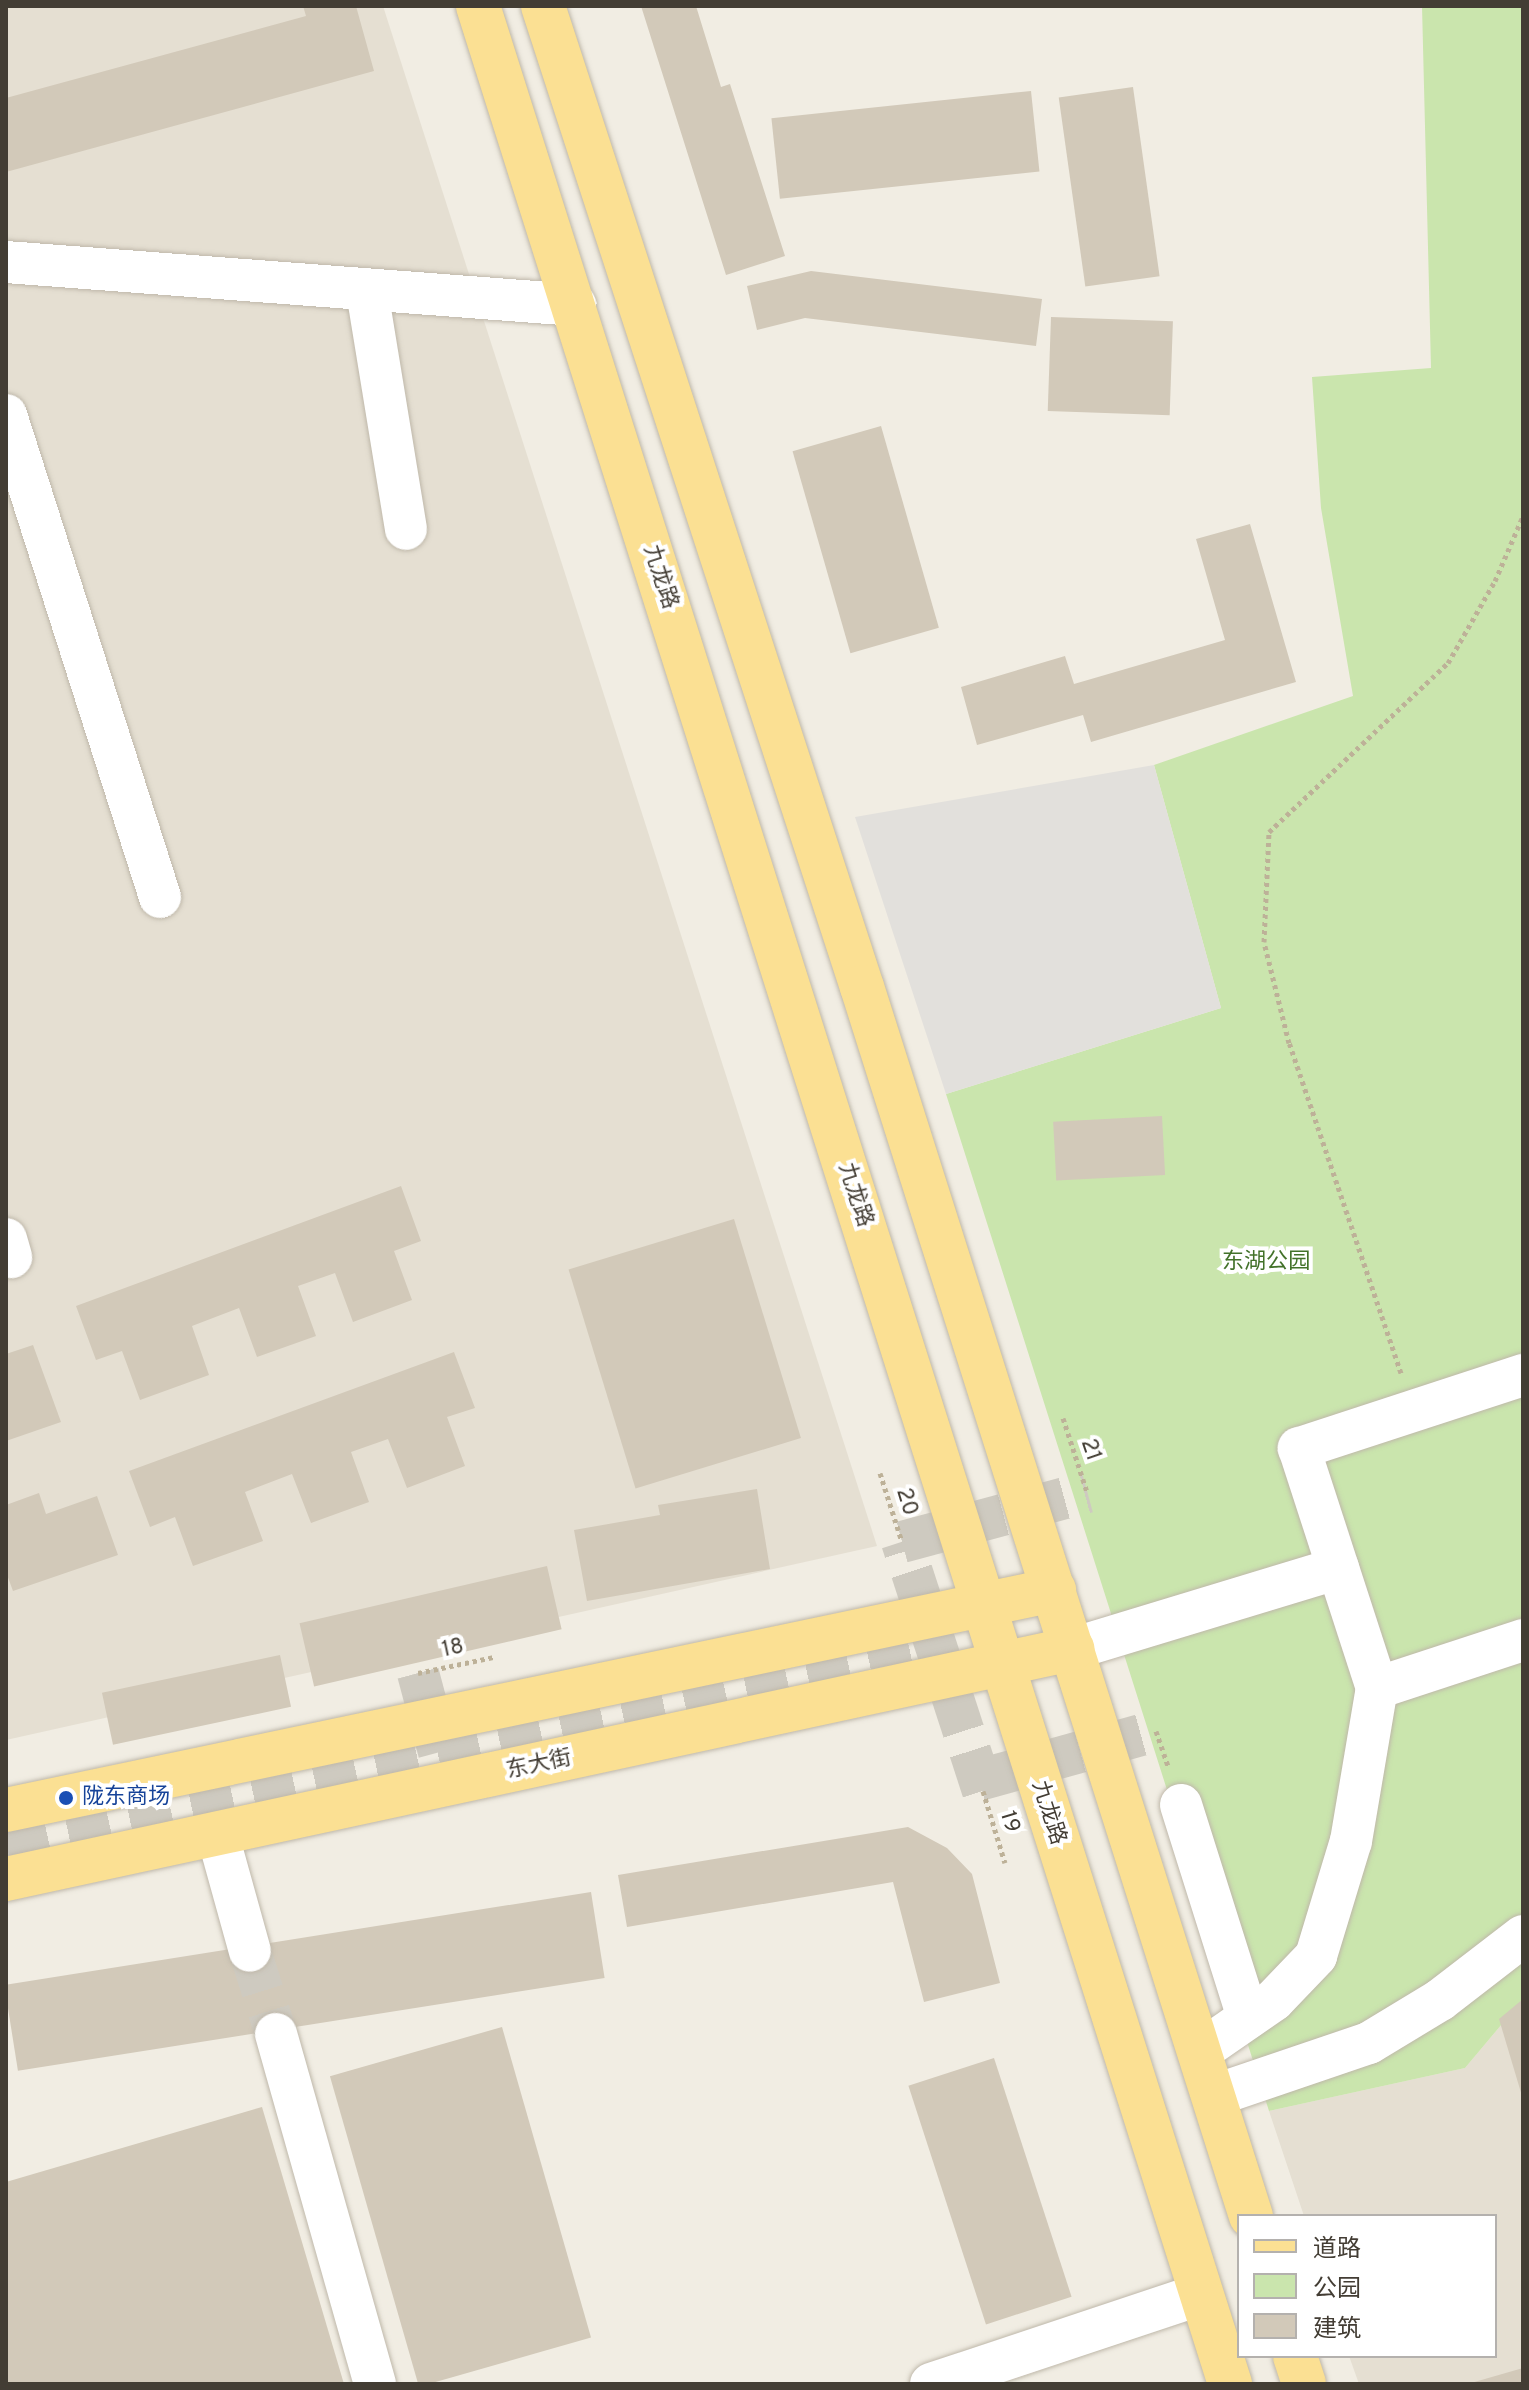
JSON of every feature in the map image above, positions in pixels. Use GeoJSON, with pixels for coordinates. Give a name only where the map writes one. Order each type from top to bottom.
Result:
{"type":"FeatureCollection","features":[{"type":"Feature","properties":{"kind":"main road","name":"九龙路"},"geometry":{"type":"LineString","coordinates":[[478,6],[1230,2384]]}},
{"type":"Feature","properties":{"kind":"main road"},"geometry":{"type":"LineString","coordinates":[[543,6],[1054,1590],[1250,2214]]}},
{"type":"Feature","properties":{"kind":"main road"},"geometry":{"type":"LineString","coordinates":[[6,1810],[1054,1590]]}},
{"type":"Feature","properties":{"kind":"main road","name":"东大街"},"geometry":{"type":"LineString","coordinates":[[6,1879],[218,1836],[1072,1649]]}},
{"type":"Feature","properties":{"kind":"main road"},"geometry":{"type":"LineString","coordinates":[[1296,2358],[1304,2384]]}},
{"type":"Feature","properties":{"kind":"street"},"geometry":{"type":"LineString","coordinates":[[6,262],[575,305]]}},
{"type":"Feature","properties":{"kind":"street"},"geometry":{"type":"LineString","coordinates":[[367,291],[406,529]]}},
{"type":"Feature","properties":{"kind":"street"},"geometry":{"type":"LineString","coordinates":[[6,415],[160,897]]}},
{"type":"Feature","properties":{"kind":"street"},"geometry":{"type":"LineString","coordinates":[[1199,2052],[1248,2018],[1316,1956],[1351,1841],[1377,1688],[1299,1448],[1523,1375]]}},
{"type":"Feature","properties":{"kind":"street"},"geometry":{"type":"LineString","coordinates":[[1072,1649],[1338,1568]]}},
{"type":"Feature","properties":{"kind":"street"},"geometry":{"type":"LineString","coordinates":[[1377,1688],[1523,1640]]}},
{"type":"Feature","properties":{"kind":"street"},"geometry":{"type":"LineString","coordinates":[[1181,1805],[1248,2018]]}},
{"type":"Feature","properties":{"kind":"street"},"geometry":{"type":"LineString","coordinates":[[218,1836],[250,1951]]}},
{"type":"Feature","properties":{"kind":"street"},"geometry":{"type":"LineString","coordinates":[[1213,2096],[1369,2043],[1440,2000],[1523,1936]]}},
{"type":"Feature","properties":{"kind":"street"},"geometry":{"type":"LineString","coordinates":[[276,2034],[375,2384]]}},
{"type":"Feature","properties":{"kind":"street"},"geometry":{"type":"LineString","coordinates":[[931,2384],[1201,2294]]}},
{"type":"Feature","properties":{"kind":"path"},"geometry":{"type":"LineString","coordinates":[[1414,1411],[1275,985],[1264,942],[1269,832],[1448,663],[1495,581],[1523,516]]}},
{"type":"Feature","properties":{"kind":"path","name":"21"},"geometry":{"type":"LineString","coordinates":[[1063,1418],[1087,1492]]}},
{"type":"Feature","properties":{"kind":"path","name":"20"},"geometry":{"type":"LineString","coordinates":[[880,1473],[902,1542]]}},
{"type":"Feature","properties":{"kind":"path","name":"18"},"geometry":{"type":"LineString","coordinates":[[418,1673],[494,1657]]}},
{"type":"Feature","properties":{"kind":"path","name":"19"},"geometry":{"type":"LineString","coordinates":[[983,1791],[1005,1863]]}},
{"type":"Feature","properties":{"kind":"shaded area"},"geometry":{"type":"Polygon","coordinates":[[[6,6],[383,6],[877,1546],[6,1740],[6,6]]]}},
{"type":"Feature","properties":{"kind":"shaded area"},"geometry":{"type":"Polygon","coordinates":[[[1154,765],[1221,1008],[946,1094],[855,817],[1154,765]]]}},
{"type":"Feature","properties":{"kind":"shaded area"},"geometry":{"type":"Polygon","coordinates":[[[1523,1999],[1523,2384],[1359,2384],[1350,2358],[1497,2358],[1497,2214],[1303,2214],[1269,2111],[1465,2068],[1523,1999]]]}},
{"type":"Feature","properties":{"kind":"green space","name":"东湖公园"},"geometry":{"type":"Polygon","coordinates":[[[1422,6],[1523,6],[1523,1999],[1465,2068],[1269,2111],[946,1094],[1221,1008],[1154,765],[1353,696],[1321,508],[1312,377],[1431,368],[1422,6]]]}},
{"type":"Feature","properties":{"kind":"building"},"geometry":{"type":"Polygon","coordinates":[[[303,6],[356,6],[374,71],[6,172],[6,98],[306,16],[303,6]]]}},
{"type":"Feature","properties":{"kind":"building"},"geometry":{"type":"Polygon","coordinates":[[[641,6],[696,6],[721,87],[730,84],[785,256],[726,275],[641,6]]]}},
{"type":"Feature","properties":{"kind":"building"},"geometry":{"type":"Polygon","coordinates":[[[1133,87],[1160,276],[1085,287],[1059,97],[1133,87]]]}},
{"type":"Feature","properties":{"kind":"building"},"geometry":{"type":"Polygon","coordinates":[[[1031,91],[1039,172],[780,199],[771,118],[1031,91]]]}},
{"type":"Feature","properties":{"kind":"building"},"geometry":{"type":"Polygon","coordinates":[[[811,271],[1042,299],[1036,346],[805,318],[757,330],[747,286],[811,271]]]}},
{"type":"Feature","properties":{"kind":"building"},"geometry":{"type":"Polygon","coordinates":[[[1051,317],[1173,321],[1170,415],[1048,411],[1051,317]]]}},
{"type":"Feature","properties":{"kind":"building"},"geometry":{"type":"Polygon","coordinates":[[[881,426],[939,628],[850,653],[793,451],[881,426]]]}},
{"type":"Feature","properties":{"kind":"building"},"geometry":{"type":"Polygon","coordinates":[[[1250,524],[1296,682],[1091,742],[1083,715],[977,745],[961,687],[1065,656],[1074,684],[1225,640],[1196,539],[1250,524]]]}},
{"type":"Feature","properties":{"kind":"building"},"geometry":{"type":"Polygon","coordinates":[[[1162,1116],[1165,1175],[1056,1181],[1053,1122],[1162,1116]]]}},
{"type":"Feature","properties":{"kind":"building"},"geometry":{"type":"Polygon","coordinates":[[[401,1186],[421,1241],[394,1251],[412,1300],[353,1322],[335,1273],[298,1286],[316,1336],[257,1357],[239,1308],[192,1326],[209,1375],[140,1400],[122,1351],[96,1360],[76,1306],[401,1186]]]}},
{"type":"Feature","properties":{"kind":"building"},"geometry":{"type":"Polygon","coordinates":[[[734,1219],[801,1438],[636,1489],[569,1270],[734,1219]]]}},
{"type":"Feature","properties":{"kind":"building"},"geometry":{"type":"Polygon","coordinates":[[[33,1345],[61,1422],[6,1441],[6,1354],[33,1345]]]}},
{"type":"Feature","properties":{"kind":"building"},"geometry":{"type":"Polygon","coordinates":[[[454,1352],[475,1408],[447,1417],[465,1466],[407,1488],[388,1439],[351,1452],[369,1502],[311,1523],[292,1474],[245,1492],[263,1541],[193,1566],[175,1517],[150,1527],[129,1471],[454,1352]]]}},
{"type":"Feature","properties":{"kind":"building"},"geometry":{"type":"Polygon","coordinates":[[[757,1489],[770,1569],[587,1601],[574,1530],[660,1515],[658,1505],[757,1489]]]}},
{"type":"Feature","properties":{"kind":"building"},"geometry":{"type":"Polygon","coordinates":[[[39,1493],[46,1514],[97,1496],[118,1555],[13,1591],[6,1572],[6,1505],[39,1493]]]}},
{"type":"Feature","properties":{"kind":"building"},"geometry":{"type":"Polygon","coordinates":[[[547,1566],[562,1629],[314,1686],[300,1623],[547,1566]]]}},
{"type":"Feature","properties":{"kind":"building"},"geometry":{"type":"Polygon","coordinates":[[[280,1655],[291,1707],[113,1745],[102,1693],[280,1655]]]}},
{"type":"Feature","properties":{"kind":"building"},"geometry":{"type":"Polygon","coordinates":[[[908,1827],[947,1848],[972,1874],[1000,1983],[924,2002],[893,1882],[627,1927],[618,1875],[908,1827]]]}},
{"type":"Feature","properties":{"kind":"building"},"geometry":{"type":"Polygon","coordinates":[[[591,1892],[605,1978],[18,2071],[6,1985],[591,1892]]]}},
{"type":"Feature","properties":{"kind":"building"},"geometry":{"type":"Polygon","coordinates":[[[1523,1999],[1523,2095],[1522,2096],[1499,2019],[1523,1999]]]}},
{"type":"Feature","properties":{"kind":"building"},"geometry":{"type":"Polygon","coordinates":[[[502,2027],[591,2337],[429,2384],[418,2384],[330,2076],[502,2027]]]}},
{"type":"Feature","properties":{"kind":"building"},"geometry":{"type":"Polygon","coordinates":[[[994,2058],[1072,2297],[986,2325],[908,2086],[994,2058]]]}},
{"type":"Feature","properties":{"kind":"building"},"geometry":{"type":"Polygon","coordinates":[[[262,2107],[344,2384],[6,2384],[6,2182],[262,2107]]]}},
{"type":"Feature","properties":{"kind":"building"},"geometry":{"type":"Polygon","coordinates":[[[1523,2368],[1523,2384],[1471,2384],[1471,2383],[1523,2368]]]}},
{"type":"Feature","properties":{"kind":"tunnel"},"geometry":{"type":"LineString","coordinates":[[983,1791],[902,1542],[1087,1492]]}},
{"type":"Feature","properties":{"kind":"tunnel"},"geometry":{"type":"LineString","coordinates":[[6,1843],[934,1642]]}},
{"type":"Feature","properties":{"kind":"tunnel"},"geometry":{"type":"LineString","coordinates":[[418,1673],[439,1752]]}},
{"type":"Feature","properties":{"kind":"tunnel"},"geometry":{"type":"LineString","coordinates":[[979,1780],[1156,1731]]}},
{"type":"Feature","properties":{"kind":"tunnel"},"geometry":{"type":"LineString","coordinates":[[250,1951],[276,2034]]}},
{"type":"Feature","properties":{"kind":"place","name":"陇东商场"},"geometry":{"type":"Point","coordinates":[66,1798]}}]}
